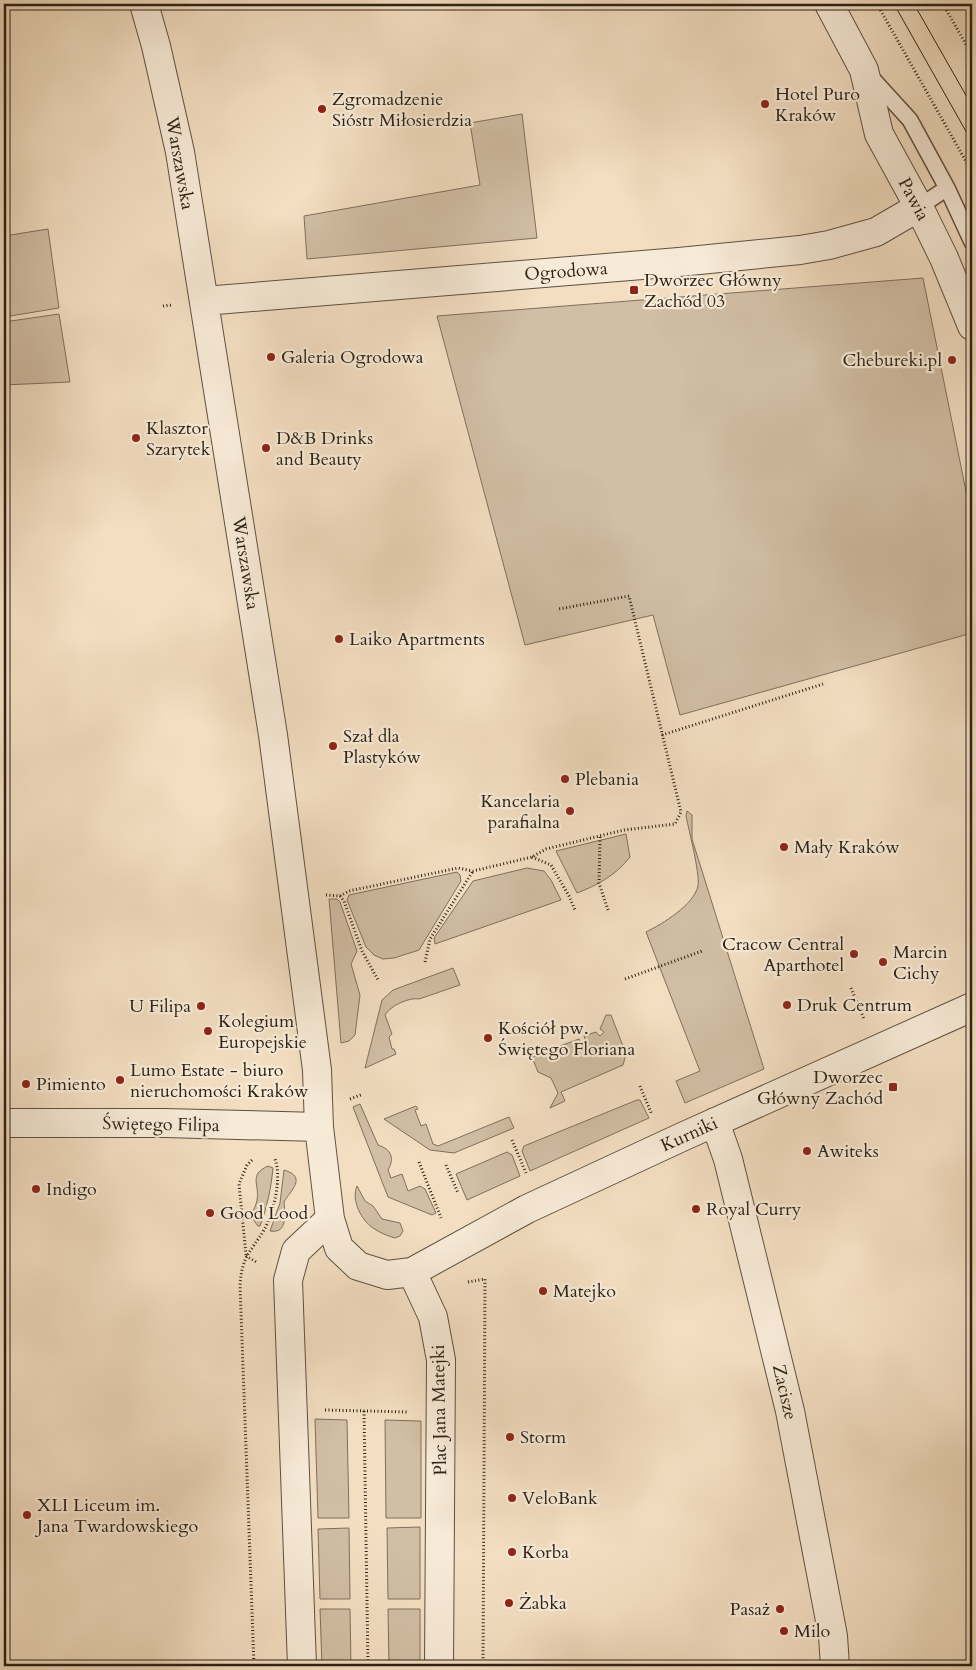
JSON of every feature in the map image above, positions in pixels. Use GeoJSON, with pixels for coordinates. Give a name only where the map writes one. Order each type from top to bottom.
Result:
{"type":"FeatureCollection","features":[{"type":"Feature","properties":{"kind":"street","name":"Warszawska"},"geometry":{"type":"LineString","coordinates":[[144,4],[156,46],[180,152],[273,735],[317,1070],[319,1127]]}},
{"type":"Feature","properties":{"kind":"street","name":"Pawia"},"geometry":{"type":"LineString","coordinates":[[829,4],[864,70],[879,134],[919,207],[948,266],[972,326]]}},
{"type":"Feature","properties":{"kind":"street","name":"Ogrodowa"},"geometry":{"type":"LineString","coordinates":[[204,301],[679,262],[800,250],[829,245],[876,232],[919,207]]}},
{"type":"Feature","properties":{"kind":"street","name":"Kurniki"},"geometry":{"type":"LineString","coordinates":[[412,1272],[527,1209],[715,1122],[972,1007]]}},
{"type":"Feature","properties":{"kind":"street","name":"Zacisze"},"geometry":{"type":"LineString","coordinates":[[715,1122],[728,1159],[790,1411],[833,1636],[835,1666]]}},
{"type":"Feature","properties":{"kind":"street","name":"Świętego Filipa"},"geometry":{"type":"LineString","coordinates":[[4,1123],[164,1123],[319,1127]]}},
{"type":"Feature","properties":{"kind":"street"},"geometry":{"type":"LineString","coordinates":[[319,1127],[330,1219],[339,1248],[358,1266],[387,1274],[412,1272]]}},
{"type":"Feature","properties":{"kind":"street"},"geometry":{"type":"LineString","coordinates":[[302,1666],[288,1280],[296,1251],[330,1219]]}},
{"type":"Feature","properties":{"kind":"street","name":"Plac Jana Matejki"},"geometry":{"type":"LineString","coordinates":[[412,1272],[433,1317],[440,1360],[439,1666]]}},
{"type":"Feature","properties":{"kind":"lane","name":"Pawia"},"geometry":{"type":"LineString","coordinates":[[864,70],[910,120],[947,188],[972,242]]}},
{"type":"Feature","properties":{"kind":"lane"},"geometry":{"type":"LineString","coordinates":[[919,207],[947,188]]}},
{"type":"Feature","properties":{"kind":"path"},"geometry":{"type":"LineString","coordinates":[[877,4],[972,172]]}},
{"type":"Feature","properties":{"kind":"path"},"geometry":{"type":"LineString","coordinates":[[943,4],[972,54]]}},
{"type":"Feature","properties":{"kind":"path"},"geometry":{"type":"LineString","coordinates":[[319,895],[340,896],[349,891],[458,868],[473,871],[532,857],[546,849],[624,830],[675,824],[681,812],[629,596],[559,609]]}},
{"type":"Feature","properties":{"kind":"path"},"geometry":{"type":"LineString","coordinates":[[662,735],[823,684]]}},
{"type":"Feature","properties":{"kind":"path"},"geometry":{"type":"LineString","coordinates":[[600,837],[599,883],[608,910]]}},
{"type":"Feature","properties":{"kind":"path"},"geometry":{"type":"LineString","coordinates":[[532,857],[551,865],[575,910]]}},
{"type":"Feature","properties":{"kind":"path"},"geometry":{"type":"LineString","coordinates":[[425,962],[430,939],[473,871]]}},
{"type":"Feature","properties":{"kind":"path"},"geometry":{"type":"LineString","coordinates":[[340,896],[344,901],[362,951],[378,980]]}},
{"type":"Feature","properties":{"kind":"path"},"geometry":{"type":"LineString","coordinates":[[625,979],[702,951]]}},
{"type":"Feature","properties":{"kind":"path"},"geometry":{"type":"LineString","coordinates":[[851,988],[863,1016]]}},
{"type":"Feature","properties":{"kind":"path"},"geometry":{"type":"LineString","coordinates":[[640,1086],[654,1122]]}},
{"type":"Feature","properties":{"kind":"path"},"geometry":{"type":"LineString","coordinates":[[351,1098],[363,1094]]}},
{"type":"Feature","properties":{"kind":"path"},"geometry":{"type":"LineString","coordinates":[[512,1140],[528,1178]]}},
{"type":"Feature","properties":{"kind":"path"},"geometry":{"type":"LineString","coordinates":[[254,1666],[240,1285],[241,1272],[246,1256],[265,1228],[274,1202],[278,1169],[273,1154]]}},
{"type":"Feature","properties":{"kind":"path"},"geometry":{"type":"LineString","coordinates":[[246,1256],[239,1184],[247,1165],[254,1158]]}},
{"type":"Feature","properties":{"kind":"path"},"geometry":{"type":"LineString","coordinates":[[419,1162],[441,1219]]}},
{"type":"Feature","properties":{"kind":"path"},"geometry":{"type":"LineString","coordinates":[[446,1165],[458,1193]]}},
{"type":"Feature","properties":{"kind":"path"},"geometry":{"type":"LineString","coordinates":[[468,1282],[485,1279],[482,1666]]}},
{"type":"Feature","properties":{"kind":"path"},"geometry":{"type":"LineString","coordinates":[[322,1410],[408,1412],[407,1402]]}},
{"type":"Feature","properties":{"kind":"path"},"geometry":{"type":"LineString","coordinates":[[364,1411],[368,1666]]}},
{"type":"Feature","properties":{"kind":"shaded area"},"geometry":{"type":"Polygon","coordinates":[[[522,114],[537,238],[307,259],[304,216],[480,185],[470,123],[522,114]]]}},
{"type":"Feature","properties":{"kind":"shaded area"},"geometry":{"type":"Polygon","coordinates":[[[48,229],[59,308],[4,317],[4,236],[48,229]]]}},
{"type":"Feature","properties":{"kind":"shaded area"},"geometry":{"type":"Polygon","coordinates":[[[923,278],[972,521],[972,633],[680,715],[653,615],[525,645],[437,316],[923,278]]]}},
{"type":"Feature","properties":{"kind":"shaded area"},"geometry":{"type":"Polygon","coordinates":[[[59,314],[70,382],[4,385],[4,322],[59,314]]]}},
{"type":"Feature","properties":{"kind":"shaded area"},"geometry":{"type":"Polygon","coordinates":[[[687,811],[692,815],[692,839],[764,1069],[685,1103],[676,1081],[700,1071],[646,932],[684,907],[698,886],[696,862],[686,816],[687,811]]]}},
{"type":"Feature","properties":{"kind":"shaded area"},"geometry":{"type":"Polygon","coordinates":[[[626,834],[630,857],[606,879],[577,893],[556,851],[626,834]]]}},
{"type":"Feature","properties":{"kind":"shaded area"},"geometry":{"type":"Polygon","coordinates":[[[527,868],[544,871],[561,900],[435,944],[434,938],[473,881],[527,868]]]}},
{"type":"Feature","properties":{"kind":"shaded area"},"geometry":{"type":"Polygon","coordinates":[[[457,872],[460,875],[461,881],[419,950],[394,958],[383,959],[374,955],[366,947],[347,900],[349,895],[457,872]]]}},
{"type":"Feature","properties":{"kind":"shaded area"},"geometry":{"type":"Polygon","coordinates":[[[329,899],[337,899],[340,902],[357,951],[351,964],[360,995],[355,1035],[349,1041],[341,1043],[329,899]]]}},
{"type":"Feature","properties":{"kind":"shaded area"},"geometry":{"type":"Polygon","coordinates":[[[453,968],[460,985],[419,999],[405,1001],[395,1005],[387,1012],[385,1015],[392,1034],[389,1037],[392,1049],[394,1049],[396,1054],[365,1068],[382,1000],[393,990],[453,968]]]}},
{"type":"Feature","properties":{"kind":"shaded area"},"geometry":{"type":"Polygon","coordinates":[[[606,1015],[611,1015],[626,1054],[623,1065],[561,1092],[565,1101],[550,1108],[558,1093],[551,1078],[538,1072],[532,1057],[555,1048],[557,1053],[561,1051],[560,1046],[579,1039],[581,1043],[586,1042],[584,1036],[596,1032],[600,1036],[604,1032],[600,1029],[606,1015]]]}},
{"type":"Feature","properties":{"kind":"shaded area"},"geometry":{"type":"Polygon","coordinates":[[[640,1100],[649,1118],[530,1171],[522,1151],[524,1146],[640,1100]]]}},
{"type":"Feature","properties":{"kind":"shaded area"},"geometry":{"type":"Polygon","coordinates":[[[360,1104],[378,1145],[391,1154],[388,1170],[391,1178],[402,1174],[408,1191],[420,1186],[425,1189],[436,1213],[432,1215],[388,1197],[353,1107],[360,1104]]]}},
{"type":"Feature","properties":{"kind":"shaded area"},"geometry":{"type":"Polygon","coordinates":[[[416,1106],[418,1109],[415,1110],[421,1126],[426,1124],[433,1144],[438,1146],[509,1117],[514,1128],[454,1153],[430,1150],[384,1119],[416,1106]]]}},
{"type":"Feature","properties":{"kind":"shaded area"},"geometry":{"type":"Polygon","coordinates":[[[507,1152],[512,1155],[520,1176],[467,1200],[456,1174],[507,1152]]]}},
{"type":"Feature","properties":{"kind":"shaded area"},"geometry":{"type":"Polygon","coordinates":[[[268,1166],[273,1168],[271,1183],[265,1212],[260,1226],[258,1226],[252,1215],[258,1195],[256,1181],[258,1173],[268,1166]]]}},
{"type":"Feature","properties":{"kind":"shaded area"},"geometry":{"type":"Polygon","coordinates":[[[284,1170],[295,1176],[296,1180],[293,1189],[284,1202],[285,1217],[283,1226],[276,1231],[270,1231],[280,1203],[284,1170]]]}},
{"type":"Feature","properties":{"kind":"shaded area"},"geometry":{"type":"Polygon","coordinates":[[[357,1186],[365,1201],[373,1206],[382,1219],[400,1223],[403,1231],[400,1236],[395,1238],[384,1234],[373,1228],[365,1220],[356,1203],[355,1191],[357,1186]]]}},
{"type":"Feature","properties":{"kind":"shaded area"},"geometry":{"type":"Polygon","coordinates":[[[315,1419],[347,1420],[349,1518],[318,1518],[315,1419]]]}},
{"type":"Feature","properties":{"kind":"shaded area"},"geometry":{"type":"Polygon","coordinates":[[[385,1420],[421,1421],[421,1518],[386,1518],[385,1420]]]}},
{"type":"Feature","properties":{"kind":"shaded area"},"geometry":{"type":"Polygon","coordinates":[[[420,1527],[420,1599],[388,1599],[387,1528],[420,1527]]]}},
{"type":"Feature","properties":{"kind":"shaded area"},"geometry":{"type":"Polygon","coordinates":[[[349,1528],[350,1599],[320,1599],[318,1529],[349,1528]]]}},
{"type":"Feature","properties":{"kind":"shaded area"},"geometry":{"type":"Polygon","coordinates":[[[320,1609],[350,1609],[351,1666],[322,1666],[320,1609]]]}},
{"type":"Feature","properties":{"kind":"shaded area"},"geometry":{"type":"Polygon","coordinates":[[[388,1609],[420,1609],[420,1666],[389,1666],[388,1609]]]}},
{"type":"Feature","properties":{"kind":"tram line"},"geometry":{"type":"LineString","coordinates":[[894,4],[972,142]]}},
{"type":"Feature","properties":{"kind":"tram line"},"geometry":{"type":"LineString","coordinates":[[914,4],[972,106]]}},
{"type":"Feature","properties":{"kind":"place","name":"Hotel Puro Kraków"},"geometry":{"type":"Point","coordinates":[765,104]}},
{"type":"Feature","properties":{"kind":"place","name":"Zgromadzenie Sióstr Miłosierdzia"},"geometry":{"type":"Point","coordinates":[322,109]}},
{"type":"Feature","properties":{"kind":"place","name":"Dworzec Główny Zachód 03"},"geometry":{"type":"Point","coordinates":[634,290]}},
{"type":"Feature","properties":{"kind":"place","name":"Galeria Ogrodowa"},"geometry":{"type":"Point","coordinates":[271,357]}},
{"type":"Feature","properties":{"kind":"place","name":"Chebureki.pl"},"geometry":{"type":"Point","coordinates":[952,360]}},
{"type":"Feature","properties":{"kind":"place","name":"Klasztor Szarytek"},"geometry":{"type":"Point","coordinates":[136,438]}},
{"type":"Feature","properties":{"kind":"place","name":"D&B Drinks and Beauty"},"geometry":{"type":"Point","coordinates":[266,448]}},
{"type":"Feature","properties":{"kind":"place","name":"Laiko Apartments"},"geometry":{"type":"Point","coordinates":[339,639]}},
{"type":"Feature","properties":{"kind":"place","name":"Szał dla Plastyków"},"geometry":{"type":"Point","coordinates":[333,746]}},
{"type":"Feature","properties":{"kind":"place","name":"Plebania"},"geometry":{"type":"Point","coordinates":[565,779]}},
{"type":"Feature","properties":{"kind":"place","name":"Kancelaria parafialna"},"geometry":{"type":"Point","coordinates":[570,811]}},
{"type":"Feature","properties":{"kind":"place","name":"Mały Kraków"},"geometry":{"type":"Point","coordinates":[784,847]}},
{"type":"Feature","properties":{"kind":"place","name":"Cracow Central Aparthotel"},"geometry":{"type":"Point","coordinates":[854,954]}},
{"type":"Feature","properties":{"kind":"place","name":"Marcin Cichy"},"geometry":{"type":"Point","coordinates":[883,962]}},
{"type":"Feature","properties":{"kind":"place","name":"Druk Centrum"},"geometry":{"type":"Point","coordinates":[787,1005]}},
{"type":"Feature","properties":{"kind":"place","name":"U Filipa"},"geometry":{"type":"Point","coordinates":[201,1006]}},
{"type":"Feature","properties":{"kind":"place","name":"Kolegium Europejskie"},"geometry":{"type":"Point","coordinates":[208,1031]}},
{"type":"Feature","properties":{"kind":"place","name":"Kościół pw. Świętego Floriana"},"geometry":{"type":"Point","coordinates":[488,1038]}},
{"type":"Feature","properties":{"kind":"place","name":"Lumo Estate - biuro nieruchomości Kraków"},"geometry":{"type":"Point","coordinates":[120,1080]}},
{"type":"Feature","properties":{"kind":"place","name":"Pimiento"},"geometry":{"type":"Point","coordinates":[26,1084]}},
{"type":"Feature","properties":{"kind":"place","name":"Dworzec Główny Zachód"},"geometry":{"type":"Point","coordinates":[893,1087]}},
{"type":"Feature","properties":{"kind":"place","name":"Awiteks"},"geometry":{"type":"Point","coordinates":[807,1151]}},
{"type":"Feature","properties":{"kind":"place","name":"Indigo"},"geometry":{"type":"Point","coordinates":[36,1189]}},
{"type":"Feature","properties":{"kind":"place","name":"Royal Curry"},"geometry":{"type":"Point","coordinates":[696,1209]}},
{"type":"Feature","properties":{"kind":"place","name":"Good Lood"},"geometry":{"type":"Point","coordinates":[210,1213]}},
{"type":"Feature","properties":{"kind":"place","name":"Matejko"},"geometry":{"type":"Point","coordinates":[543,1291]}},
{"type":"Feature","properties":{"kind":"place","name":"Storm"},"geometry":{"type":"Point","coordinates":[510,1437]}},
{"type":"Feature","properties":{"kind":"place","name":"VeloBank"},"geometry":{"type":"Point","coordinates":[512,1498]}},
{"type":"Feature","properties":{"kind":"place","name":"XLI Liceum im. Jana Twardowskiego"},"geometry":{"type":"Point","coordinates":[27,1515]}},
{"type":"Feature","properties":{"kind":"place","name":"Korba"},"geometry":{"type":"Point","coordinates":[512,1552]}},
{"type":"Feature","properties":{"kind":"place","name":"Żabka"},"geometry":{"type":"Point","coordinates":[509,1603]}},
{"type":"Feature","properties":{"kind":"place","name":"Pasaż"},"geometry":{"type":"Point","coordinates":[780,1609]}},
{"type":"Feature","properties":{"kind":"place","name":"Milo"},"geometry":{"type":"Point","coordinates":[784,1631]}}]}
